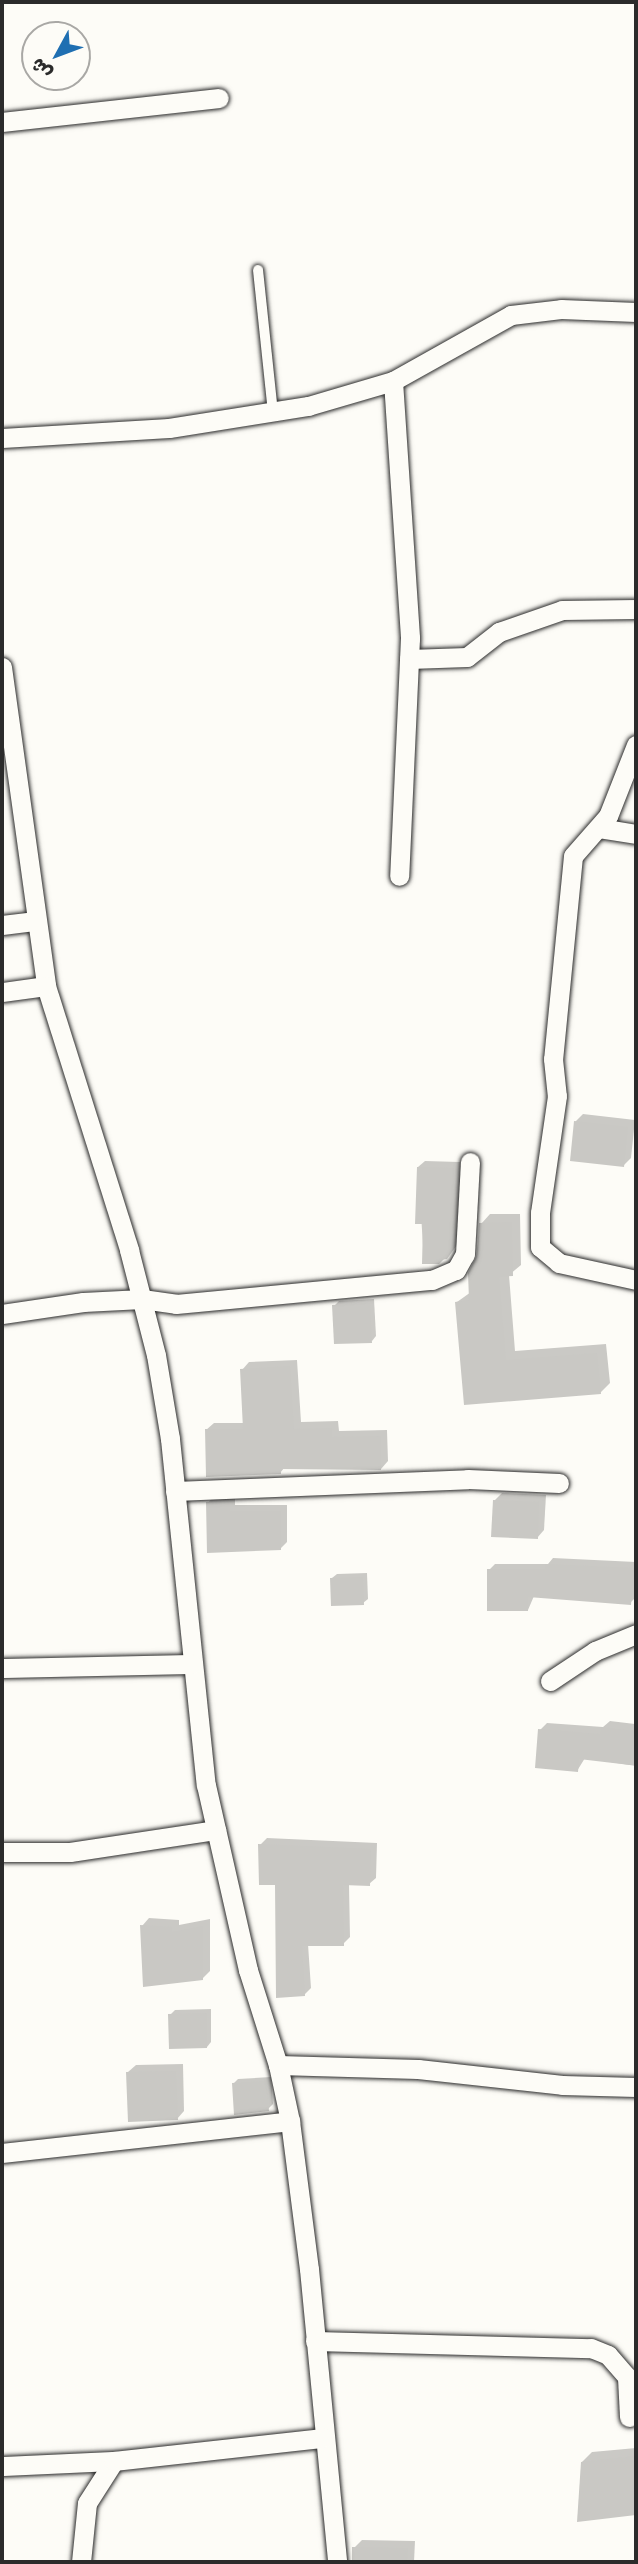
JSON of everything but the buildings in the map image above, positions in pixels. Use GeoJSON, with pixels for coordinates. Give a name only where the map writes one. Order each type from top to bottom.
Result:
{"type":"FeatureCollection","features":[{"type":"Feature","properties":{"kind":"street"},"geometry":{"type":"LineString","coordinates":[[2,121],[219,98]]}},
{"type":"Feature","properties":{"kind":"street"},"geometry":{"type":"LineString","coordinates":[[2,438],[169,428],[274,412],[393,381],[511,315],[561,309],[636,312]]}},
{"type":"Feature","properties":{"kind":"street"},"geometry":{"type":"LineString","coordinates":[[393,381],[409,659],[399,876]]}},
{"type":"Feature","properties":{"kind":"street"},"geometry":{"type":"LineString","coordinates":[[409,659],[467,657],[499,632],[562,610],[636,609]]}},
{"type":"Feature","properties":{"kind":"street"},"geometry":{"type":"LineString","coordinates":[[2,667],[34,921],[46,986],[142,1299],[156,1355],[176,1491],[192,1664],[216,1829],[248,1970],[278,2065],[290,2121],[337,2562]]}},
{"type":"Feature","properties":{"kind":"street"},"geometry":{"type":"LineString","coordinates":[[636,745],[599,828],[573,856],[553,1059],[557,1096],[547,1143],[540,1247],[559,1263],[636,1280]]}},
{"type":"Feature","properties":{"kind":"street"},"geometry":{"type":"LineString","coordinates":[[599,828],[636,834]]}},
{"type":"Feature","properties":{"kind":"street"},"geometry":{"type":"LineString","coordinates":[[2,925],[34,921]]}},
{"type":"Feature","properties":{"kind":"street"},"geometry":{"type":"LineString","coordinates":[[2,992],[46,986]]}},
{"type":"Feature","properties":{"kind":"street"},"geometry":{"type":"LineString","coordinates":[[2,1314],[83,1302],[142,1299],[176,1304],[432,1280],[456,1270],[465,1254],[470,1162]]}},
{"type":"Feature","properties":{"kind":"street"},"geometry":{"type":"LineString","coordinates":[[176,1491],[468,1479],[559,1483]]}},
{"type":"Feature","properties":{"kind":"street"},"geometry":{"type":"LineString","coordinates":[[550,1681],[595,1651],[636,1634]]}},
{"type":"Feature","properties":{"kind":"street"},"geometry":{"type":"LineString","coordinates":[[2,1668],[192,1664]]}},
{"type":"Feature","properties":{"kind":"street"},"geometry":{"type":"LineString","coordinates":[[2,1852],[70,1852],[216,1829]]}},
{"type":"Feature","properties":{"kind":"street"},"geometry":{"type":"LineString","coordinates":[[278,2065],[418,2069],[562,2085],[636,2087]]}},
{"type":"Feature","properties":{"kind":"street"},"geometry":{"type":"LineString","coordinates":[[2,2153],[290,2121]]}},
{"type":"Feature","properties":{"kind":"street"},"geometry":{"type":"LineString","coordinates":[[315,2341],[591,2348],[608,2355],[627,2377],[629,2417]]}},
{"type":"Feature","properties":{"kind":"street"},"geometry":{"type":"LineString","coordinates":[[2,2466],[114,2461],[323,2438]]}},
{"type":"Feature","properties":{"kind":"street"},"geometry":{"type":"LineString","coordinates":[[80,2562],[87,2503],[114,2461]]}},
{"type":"Feature","properties":{"kind":"lane"},"geometry":{"type":"LineString","coordinates":[[258,270],[274,412]]}}]}
